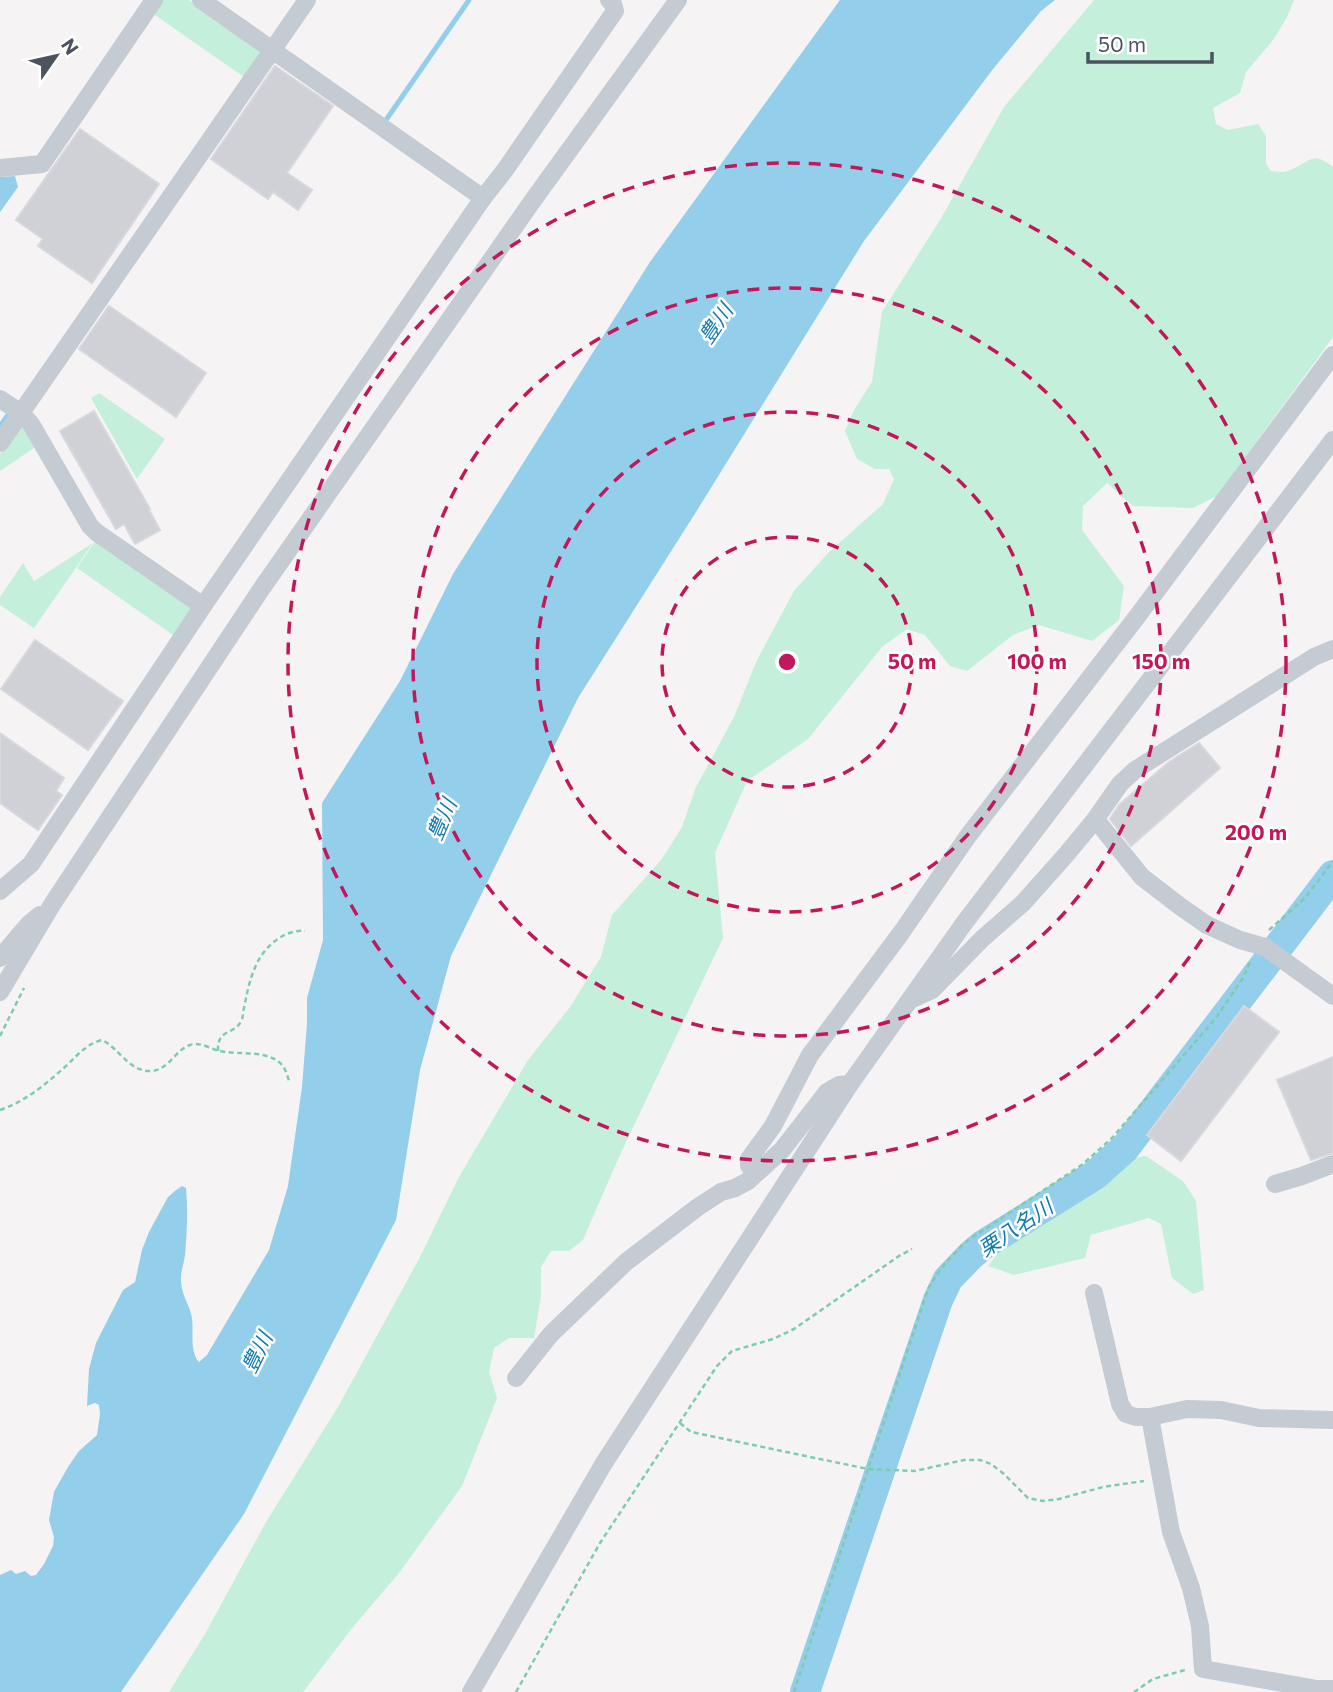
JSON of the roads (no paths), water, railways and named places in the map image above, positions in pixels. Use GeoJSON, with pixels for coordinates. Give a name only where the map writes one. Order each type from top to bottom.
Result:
{"type":"FeatureCollection","features":[{"type":"Feature","properties":{"kind":"street"},"geometry":{"type":"LineString","coordinates":[[0,168],[42,164],[154,0]]}},
{"type":"Feature","properties":{"kind":"street"},"geometry":{"type":"LineString","coordinates":[[201,0],[483,198]]}},
{"type":"Feature","properties":{"kind":"street"},"geometry":{"type":"LineString","coordinates":[[0,443],[307,0]]}},
{"type":"Feature","properties":{"kind":"street"},"geometry":{"type":"LineString","coordinates":[[0,992],[53,904],[262,588],[531,203],[678,0]]}},
{"type":"Feature","properties":{"kind":"street"},"geometry":{"type":"LineString","coordinates":[[0,891],[31,864],[203,606],[615,10],[613,1]]}},
{"type":"Feature","properties":{"kind":"street"},"geometry":{"type":"LineString","coordinates":[[760,1170],[754,1171],[749,1166],[749,1159],[773,1126],[810,1055],[901,933],[968,836],[1333,355]]}},
{"type":"Feature","properties":{"kind":"street"},"geometry":{"type":"LineString","coordinates":[[0,399],[31,424],[96,533],[203,606]]}},
{"type":"Feature","properties":{"kind":"street"},"geometry":{"type":"LineString","coordinates":[[471,1692],[604,1463],[850,1084],[907,1001],[1333,440]]}},
{"type":"Feature","properties":{"kind":"street"},"geometry":{"type":"LineString","coordinates":[[907,1001],[932,990],[982,939],[1023,903],[1135,770],[1314,657],[1333,649]]}},
{"type":"Feature","properties":{"kind":"street"},"geometry":{"type":"LineString","coordinates":[[1094,821],[1101,825],[1142,877],[1181,907],[1207,925],[1240,940],[1262,946],[1333,996]]}},
{"type":"Feature","properties":{"kind":"street"},"geometry":{"type":"LineString","coordinates":[[0,958],[28,925],[53,904]]}},
{"type":"Feature","properties":{"kind":"street"},"geometry":{"type":"LineString","coordinates":[[516,1378],[551,1334],[626,1262],[698,1207],[721,1192],[748,1181],[782,1150],[827,1092],[839,1085],[850,1084]]}},
{"type":"Feature","properties":{"kind":"street"},"geometry":{"type":"LineString","coordinates":[[1275,1184],[1333,1164]]}},
{"type":"Feature","properties":{"kind":"street"},"geometry":{"type":"LineString","coordinates":[[1094,1293],[1120,1404],[1126,1414],[1150,1417],[1187,1409],[1221,1410],[1259,1418],[1333,1420]]}},
{"type":"Feature","properties":{"kind":"street"},"geometry":{"type":"LineString","coordinates":[[1150,1417],[1171,1532],[1191,1588],[1200,1626],[1203,1669],[1317,1689],[1333,1689]]}},
{"type":"Feature","properties":{"kind":"water","name":"豊川"},"geometry":{"type":"Polygon","coordinates":[[[840,0],[1055,0],[1041,11],[993,69],[864,241],[578,698],[451,956],[420,1070],[396,1220],[244,1514],[121,1692],[0,1692],[0,1575],[11,1570],[16,1574],[25,1571],[31,1576],[36,1575],[53,1546],[54,1537],[49,1520],[54,1492],[79,1451],[97,1435],[99,1405],[95,1403],[87,1406],[89,1369],[96,1343],[123,1290],[135,1282],[142,1250],[168,1197],[182,1186],[186,1188],[186,1238],[181,1282],[191,1315],[193,1347],[199,1362],[207,1355],[269,1250],[288,1186],[302,1087],[307,998],[323,940],[322,803],[400,681],[453,574],[650,262],[840,0]]]}},
{"type":"Feature","properties":{"kind":"water"},"geometry":{"type":"Polygon","coordinates":[[[15,176],[18,187],[0,212],[0,177],[15,176]]]}},
{"type":"Feature","properties":{"kind":"waterway"},"geometry":{"type":"LineString","coordinates":[[386,120],[469,0]]}},
{"type":"Feature","properties":{"kind":"waterway"},"geometry":{"type":"LineString","coordinates":[[0,426],[8,415]]}},
{"type":"Feature","properties":{"kind":"waterway","name":"栗八名川"},"geometry":{"type":"LineString","coordinates":[[805,1692],[938,1300],[948,1279],[983,1245],[1095,1175],[1125,1148],[1333,875]]}}]}
